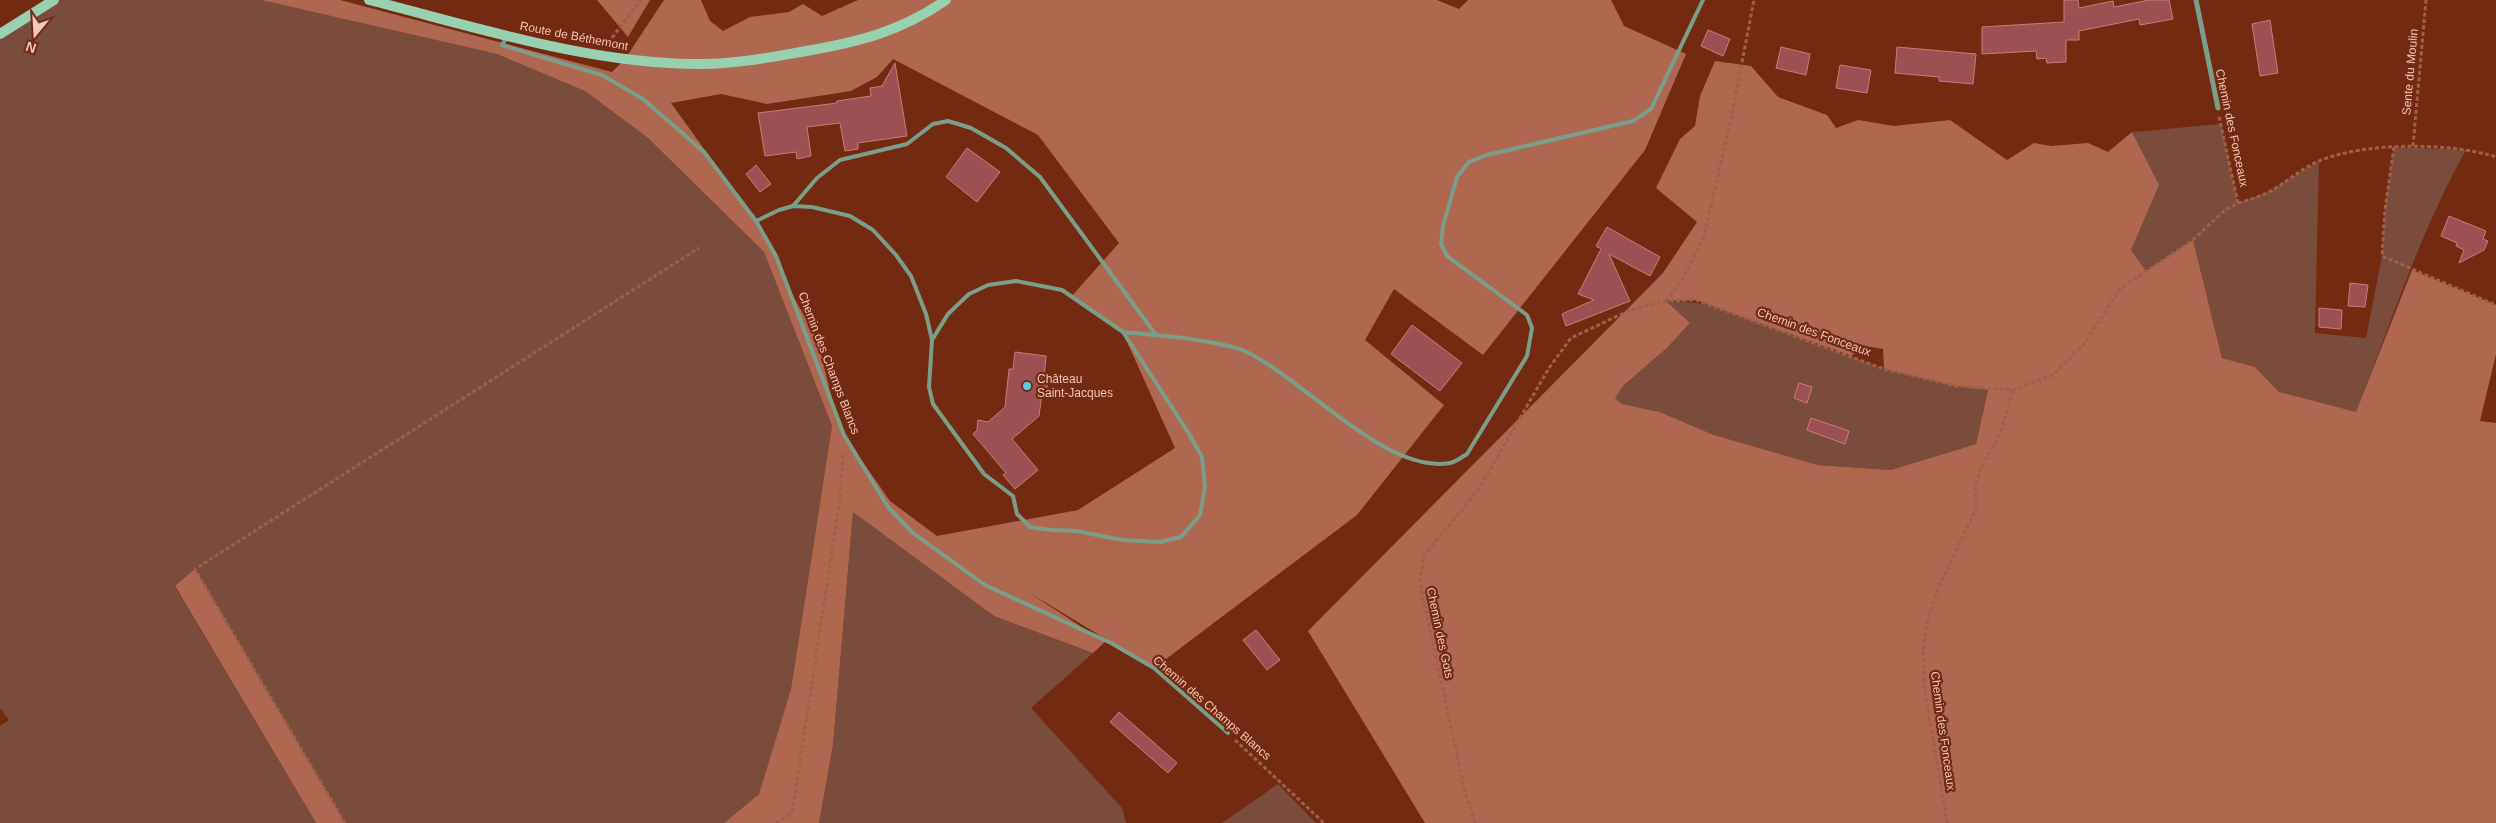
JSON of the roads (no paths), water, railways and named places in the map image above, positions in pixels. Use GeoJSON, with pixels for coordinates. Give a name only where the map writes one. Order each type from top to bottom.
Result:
{"type":"FeatureCollection","features":[{"type":"Feature","properties":{"kind":"street"},"geometry":{"type":"LineString","coordinates":[[0,34],[54,0]]}},
{"type":"Feature","properties":{"kind":"street","name":"Route de Béthemont"},"geometry":{"type":"LineString","coordinates":[[368,0],[569,50],[625,59],[702,64],[765,58],[860,42],[923,17],[946,0]]}},
{"type":"Feature","properties":{"kind":"street","name":"Chemin des Fonceaux"},"geometry":{"type":"LineString","coordinates":[[2196,0],[2218,108]]}},
{"type":"Feature","properties":{"kind":"lane"},"geometry":{"type":"LineString","coordinates":[[1123,332],[1182,337],[1240,349],[1296,384],[1360,434],[1391,450],[1423,462],[1451,463],[1467,454],[1527,356],[1532,328],[1526,315],[1448,256],[1441,244],[1443,226],[1457,177],[1469,162],[1487,155],[1633,121],[1651,109],[1703,0]]}},
{"type":"Feature","properties":{"kind":"lane","name":"Chemin des Champs Blancs"},"geometry":{"type":"LineString","coordinates":[[508,35],[502,45],[602,75],[643,99],[704,152],[756,221],[776,256],[844,435],[888,508],[913,533],[985,585],[1111,643],[1154,668],[1228,733]]}},
{"type":"Feature","properties":{"kind":"lane"},"geometry":{"type":"LineString","coordinates":[[793,206],[817,178],[840,160],[907,144],[934,124],[948,121],[972,128],[1006,148],[1040,177],[1156,335]]}},
{"type":"Feature","properties":{"kind":"lane"},"geometry":{"type":"LineString","coordinates":[[756,221],[779,210],[793,206],[812,207],[850,216],[873,230],[896,255],[911,276],[926,314],[932,340],[929,387],[933,404],[984,474],[1013,496],[1017,514],[1030,527],[1077,531],[1122,540],[1160,542],[1181,537],[1200,515],[1206,487],[1202,457],[1188,432],[1123,332],[1062,290],[1016,280],[988,285],[969,294],[948,314],[932,340]]}},
{"type":"Feature","properties":{"kind":"place","name":"Château Saint-Jacques"},"geometry":{"type":"Point","coordinates":[1027,386]}}]}
